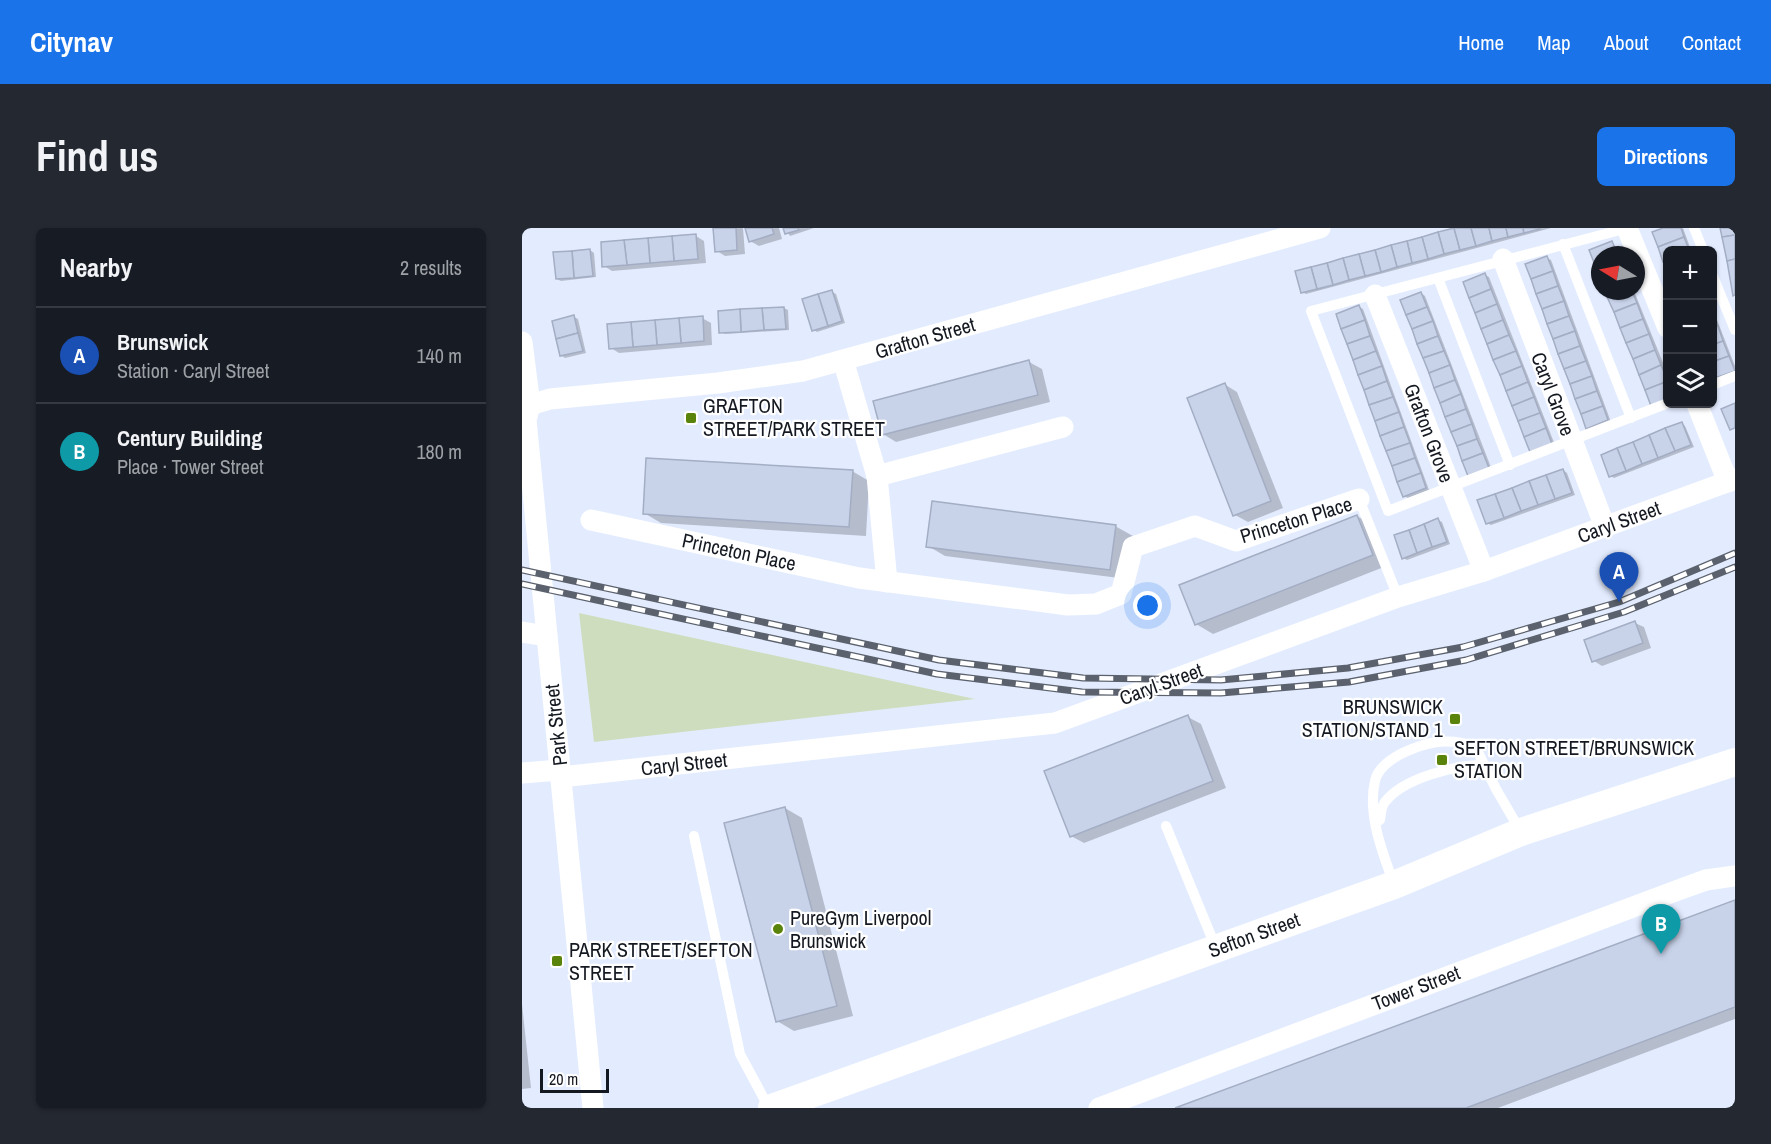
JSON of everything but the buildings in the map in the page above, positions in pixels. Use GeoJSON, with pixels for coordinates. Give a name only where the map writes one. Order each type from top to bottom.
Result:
{"type":"FeatureCollection","features":[{"type":"Feature","properties":{"kind":"street"},"geometry":{"type":"LineString","coordinates":[[1628,228],[1663,316]]}},
{"type":"Feature","properties":{"kind":"street","name":"Grafton Street"},"geometry":{"type":"LineString","coordinates":[[526,403],[718,383],[803,371],[1310,229]]}},
{"type":"Feature","properties":{"kind":"street","name":"Caryl Grove"},"geometry":{"type":"LineString","coordinates":[[1503,259],[1605,527]]}},
{"type":"Feature","properties":{"kind":"street","name":"Grafton Grove"},"geometry":{"type":"LineString","coordinates":[[1375,295],[1484,571]]}},
{"type":"Feature","properties":{"kind":"street","name":"Park Street"},"geometry":{"type":"LineString","coordinates":[[522,342],[526,420],[593,1108]]}},
{"type":"Feature","properties":{"kind":"street"},"geometry":{"type":"LineString","coordinates":[[843,360],[877,476],[887,582]]}},
{"type":"Feature","properties":{"kind":"street"},"geometry":{"type":"LineString","coordinates":[[1699,408],[1731,480]]}},
{"type":"Feature","properties":{"kind":"street"},"geometry":{"type":"LineString","coordinates":[[877,476],[1063,427]]}},
{"type":"Feature","properties":{"kind":"street","name":"Caryl Street"},"geometry":{"type":"LineString","coordinates":[[522,773],[561,774],[1054,723],[1398,597],[1484,571],[1731,480]]}},
{"type":"Feature","properties":{"kind":"street","name":"Princeton Place"},"geometry":{"type":"LineString","coordinates":[[591,520],[887,582],[1068,604],[1096,604],[1121,594],[1133,547],[1195,526],[1236,541],[1359,499]]}},
{"type":"Feature","properties":{"kind":"street"},"geometry":{"type":"LineString","coordinates":[[522,633],[547,636]]}},
{"type":"Feature","properties":{"kind":"street","name":"Sefton Street"},"geometry":{"type":"LineString","coordinates":[[771,1108],[1394,885],[1521,832],[1735,762]]}},
{"type":"Feature","properties":{"kind":"street","name":"Tower Street"},"geometry":{"type":"LineString","coordinates":[[1099,1108],[1706,880],[1735,876]]}},
{"type":"Feature","properties":{"kind":"lane"},"geometry":{"type":"LineString","coordinates":[[1628,228],[1311,311],[1388,511],[1663,405]]}},
{"type":"Feature","properties":{"kind":"lane"},"geometry":{"type":"LineString","coordinates":[[1694,228],[1701,246]]}},
{"type":"Feature","properties":{"kind":"lane"},"geometry":{"type":"LineString","coordinates":[[1563,244],[1631,418]]}},
{"type":"Feature","properties":{"kind":"lane"},"geometry":{"type":"LineString","coordinates":[[1438,278],[1510,465]]}},
{"type":"Feature","properties":{"kind":"lane"},"geometry":{"type":"LineString","coordinates":[[1717,284],[1735,330]]}},
{"type":"Feature","properties":{"kind":"lane"},"geometry":{"type":"LineString","coordinates":[[1717,383],[1735,376]]}},
{"type":"Feature","properties":{"kind":"lane","name":"Princeton Place"},"geometry":{"type":"LineString","coordinates":[[1359,499],[1398,597]]}},
{"type":"Feature","properties":{"kind":"lane"},"geometry":{"type":"LineString","coordinates":[[1394,885],[1376,835],[1375,779],[1386,763],[1425,744],[1453,740],[1475,746],[1521,832]]}},
{"type":"Feature","properties":{"kind":"lane"},"geometry":{"type":"LineString","coordinates":[[1376,835],[1383,803],[1401,787],[1461,765],[1484,765]]}},
{"type":"Feature","properties":{"kind":"lane"},"geometry":{"type":"LineString","coordinates":[[1166,826],[1216,949]]}},
{"type":"Feature","properties":{"kind":"lane"},"geometry":{"type":"LineString","coordinates":[[694,836],[740,1054],[771,1108]]}},
{"type":"Feature","properties":{"kind":"green space"},"geometry":{"type":"Polygon","coordinates":[[[579,613],[975,699],[594,742],[579,613]]]}},
{"type":"Feature","properties":{"kind":"railway"},"geometry":{"type":"LineString","coordinates":[[522,570],[939,660],[1083,678],[1221,680],[1348,668],[1463,647],[1619,602],[1735,553]]}},
{"type":"Feature","properties":{"kind":"railway"},"geometry":{"type":"LineString","coordinates":[[522,584],[937,674],[1082,692],[1221,693],[1349,682],[1466,660],[1624,612],[1735,567]]}},
{"type":"Feature","properties":{"kind":"place","name":"GRAFTON STREET/PARK STREET"},"geometry":{"type":"Point","coordinates":[691,418]}},
{"type":"Feature","properties":{"kind":"place","name":"Brunswick"},"geometry":{"type":"Point","coordinates":[1619,602]}},
{"type":"Feature","properties":{"kind":"place","name":"BRUNSWICK STATION/STAND 1"},"geometry":{"type":"Point","coordinates":[1455,719]}},
{"type":"Feature","properties":{"kind":"place","name":"SEFTON STREET/BRUNSWICK STATION"},"geometry":{"type":"Point","coordinates":[1442,760]}},
{"type":"Feature","properties":{"kind":"place","name":"PureGym Liverpool Brunswick"},"geometry":{"type":"Point","coordinates":[778,929]}},
{"type":"Feature","properties":{"kind":"place","name":"Century Building"},"geometry":{"type":"Point","coordinates":[1661,954]}},
{"type":"Feature","properties":{"kind":"place","name":"PARK STREET/SEFTON STREET"},"geometry":{"type":"Point","coordinates":[557,961]}}]}
